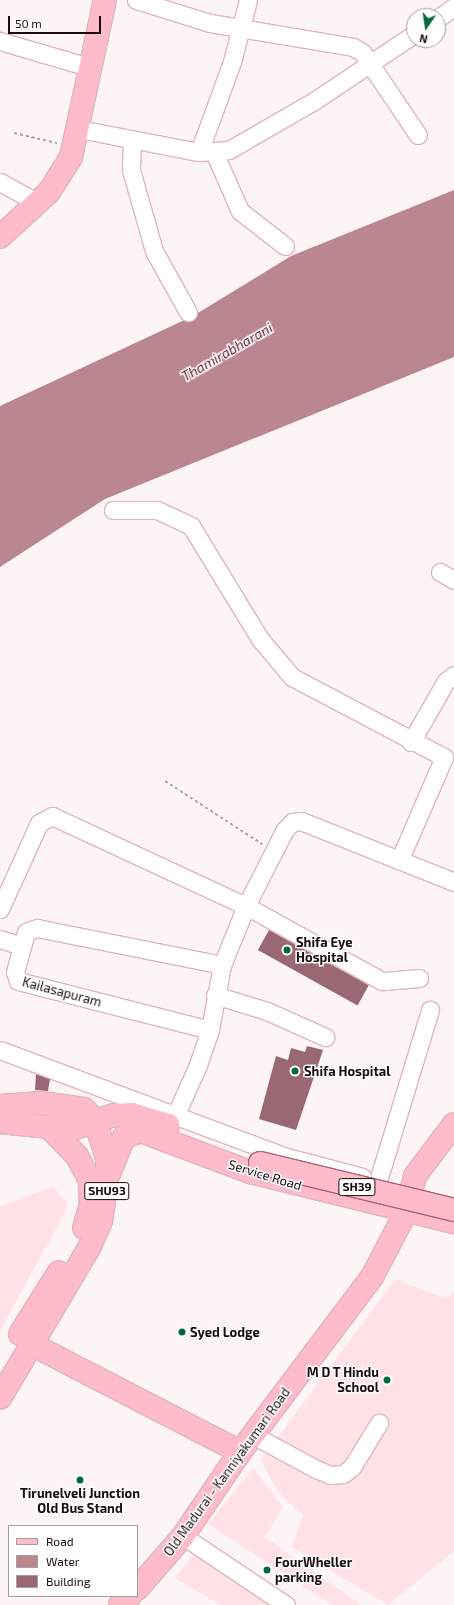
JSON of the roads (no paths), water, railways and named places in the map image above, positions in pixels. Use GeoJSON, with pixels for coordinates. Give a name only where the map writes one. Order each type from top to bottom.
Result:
{"type":"FeatureCollection","features":[{"type":"Feature","properties":{"kind":"main road"},"geometry":{"type":"LineString","coordinates":[[0,237],[62,176],[77,138],[89,67],[105,0]]}},
{"type":"Feature","properties":{"kind":"main road"},"geometry":{"type":"LineString","coordinates":[[0,1106],[68,1105],[84,1109],[95,1121],[75,1128],[0,1122]]}},
{"type":"Feature","properties":{"kind":"main road","name":"SH39"},"geometry":{"type":"LineString","coordinates":[[95,1121],[132,1114],[178,1128],[260,1163],[454,1210]]}},
{"type":"Feature","properties":{"kind":"main road","name":"SHU93"},"geometry":{"type":"LineString","coordinates":[[0,1398],[89,1248],[101,1221],[107,1179],[107,1158],[95,1121]]}},
{"type":"Feature","properties":{"kind":"main road"},"geometry":{"type":"LineString","coordinates":[[409,1189],[454,1124]]}},
{"type":"Feature","properties":{"kind":"main road","name":"SHU93"},"geometry":{"type":"LineString","coordinates":[[0,1370],[84,1231],[91,1204],[90,1180],[83,1167],[49,1126]]}},
{"type":"Feature","properties":{"kind":"main road","name":"Service Road"},"geometry":{"type":"LineString","coordinates":[[107,1179],[124,1137],[141,1132],[250,1172],[406,1212],[454,1222]]}},
{"type":"Feature","properties":{"kind":"main road","name":"Old Madurai - Kanniyakumari Road"},"geometry":{"type":"LineString","coordinates":[[138,1588],[183,1536],[240,1452],[372,1277],[406,1212],[409,1189]]}},
{"type":"Feature","properties":{"kind":"main road"},"geometry":{"type":"LineString","coordinates":[[31,1344],[240,1452]]}},
{"type":"Feature","properties":{"kind":"main road"},"geometry":{"type":"LineString","coordinates":[[120,1605],[129,1597]]}},
{"type":"Feature","properties":{"kind":"street"},"geometry":{"type":"LineString","coordinates":[[136,0],[240,29],[353,47],[368,62],[418,135]]}},
{"type":"Feature","properties":{"kind":"street"},"geometry":{"type":"LineString","coordinates":[[248,0],[206,152],[240,211],[285,246]]}},
{"type":"Feature","properties":{"kind":"street"},"geometry":{"type":"LineString","coordinates":[[77,138],[132,139],[206,152],[229,150],[254,138],[368,62],[406,39]]}},
{"type":"Feature","properties":{"kind":"street"},"geometry":{"type":"LineString","coordinates":[[0,41],[89,67]]}},
{"type":"Feature","properties":{"kind":"street"},"geometry":{"type":"LineString","coordinates":[[132,139],[132,170],[154,251],[188,312]]}},
{"type":"Feature","properties":{"kind":"street"},"geometry":{"type":"LineString","coordinates":[[0,182],[36,202]]}},
{"type":"Feature","properties":{"kind":"street"},"geometry":{"type":"LineString","coordinates":[[113,510],[158,510],[191,526],[260,639],[292,677],[411,742],[449,759],[399,861]]}},
{"type":"Feature","properties":{"kind":"street"},"geometry":{"type":"LineString","coordinates":[[411,742],[446,681],[454,675]]}},
{"type":"Feature","properties":{"kind":"street"},"geometry":{"type":"LineString","coordinates":[[0,909],[39,823],[52,816],[246,906],[382,981],[419,978]]}},
{"type":"Feature","properties":{"kind":"street"},"geometry":{"type":"LineString","coordinates":[[176,1114],[210,1030],[215,995],[222,965],[246,906],[284,830],[292,822],[301,821],[454,882]]}},
{"type":"Feature","properties":{"kind":"street","name":"Kailasapuram"},"geometry":{"type":"LineString","coordinates":[[210,1030],[18,981],[15,977],[21,946],[26,932],[37,928],[222,965]]}},
{"type":"Feature","properties":{"kind":"street"},"geometry":{"type":"LineString","coordinates":[[0,939],[21,946]]}},
{"type":"Feature","properties":{"kind":"street"},"geometry":{"type":"LineString","coordinates":[[215,995],[266,1011],[325,1037]]}},
{"type":"Feature","properties":{"kind":"street"},"geometry":{"type":"LineString","coordinates":[[378,1181],[430,1010]]}},
{"type":"Feature","properties":{"kind":"street"},"geometry":{"type":"LineString","coordinates":[[0,1050],[176,1114],[282,1156],[454,1200]]}},
{"type":"Feature","properties":{"kind":"street"},"geometry":{"type":"LineString","coordinates":[[253,1435],[316,1469],[330,1475],[343,1474],[352,1467],[379,1423]]}},
{"type":"Feature","properties":{"kind":"street"},"geometry":{"type":"LineString","coordinates":[[183,1536],[286,1605]]}},
{"type":"Feature","properties":{"kind":"water","name":"Thamirabharani"},"geometry":{"type":"Polygon","coordinates":[[[454,190],[454,357],[105,499],[0,567],[0,406],[193,316],[291,256],[454,190]]]}},
{"type":"Feature","properties":{"kind":"place","name":"Shifa Eye Hospital"},"geometry":{"type":"Point","coordinates":[287,950]}},
{"type":"Feature","properties":{"kind":"place","name":"Shifa Hospital"},"geometry":{"type":"Point","coordinates":[295,1071]}},
{"type":"Feature","properties":{"kind":"place","name":"Syed Lodge"},"geometry":{"type":"Point","coordinates":[182,1332]}},
{"type":"Feature","properties":{"kind":"place","name":"M D T Hindu School"},"geometry":{"type":"Point","coordinates":[387,1380]}},
{"type":"Feature","properties":{"kind":"place","name":"Tirunelveli Junction Old Bus Stand"},"geometry":{"type":"Point","coordinates":[80,1480]}},
{"type":"Feature","properties":{"kind":"place","name":"FourWheller parking"},"geometry":{"type":"Point","coordinates":[267,1570]}}]}
